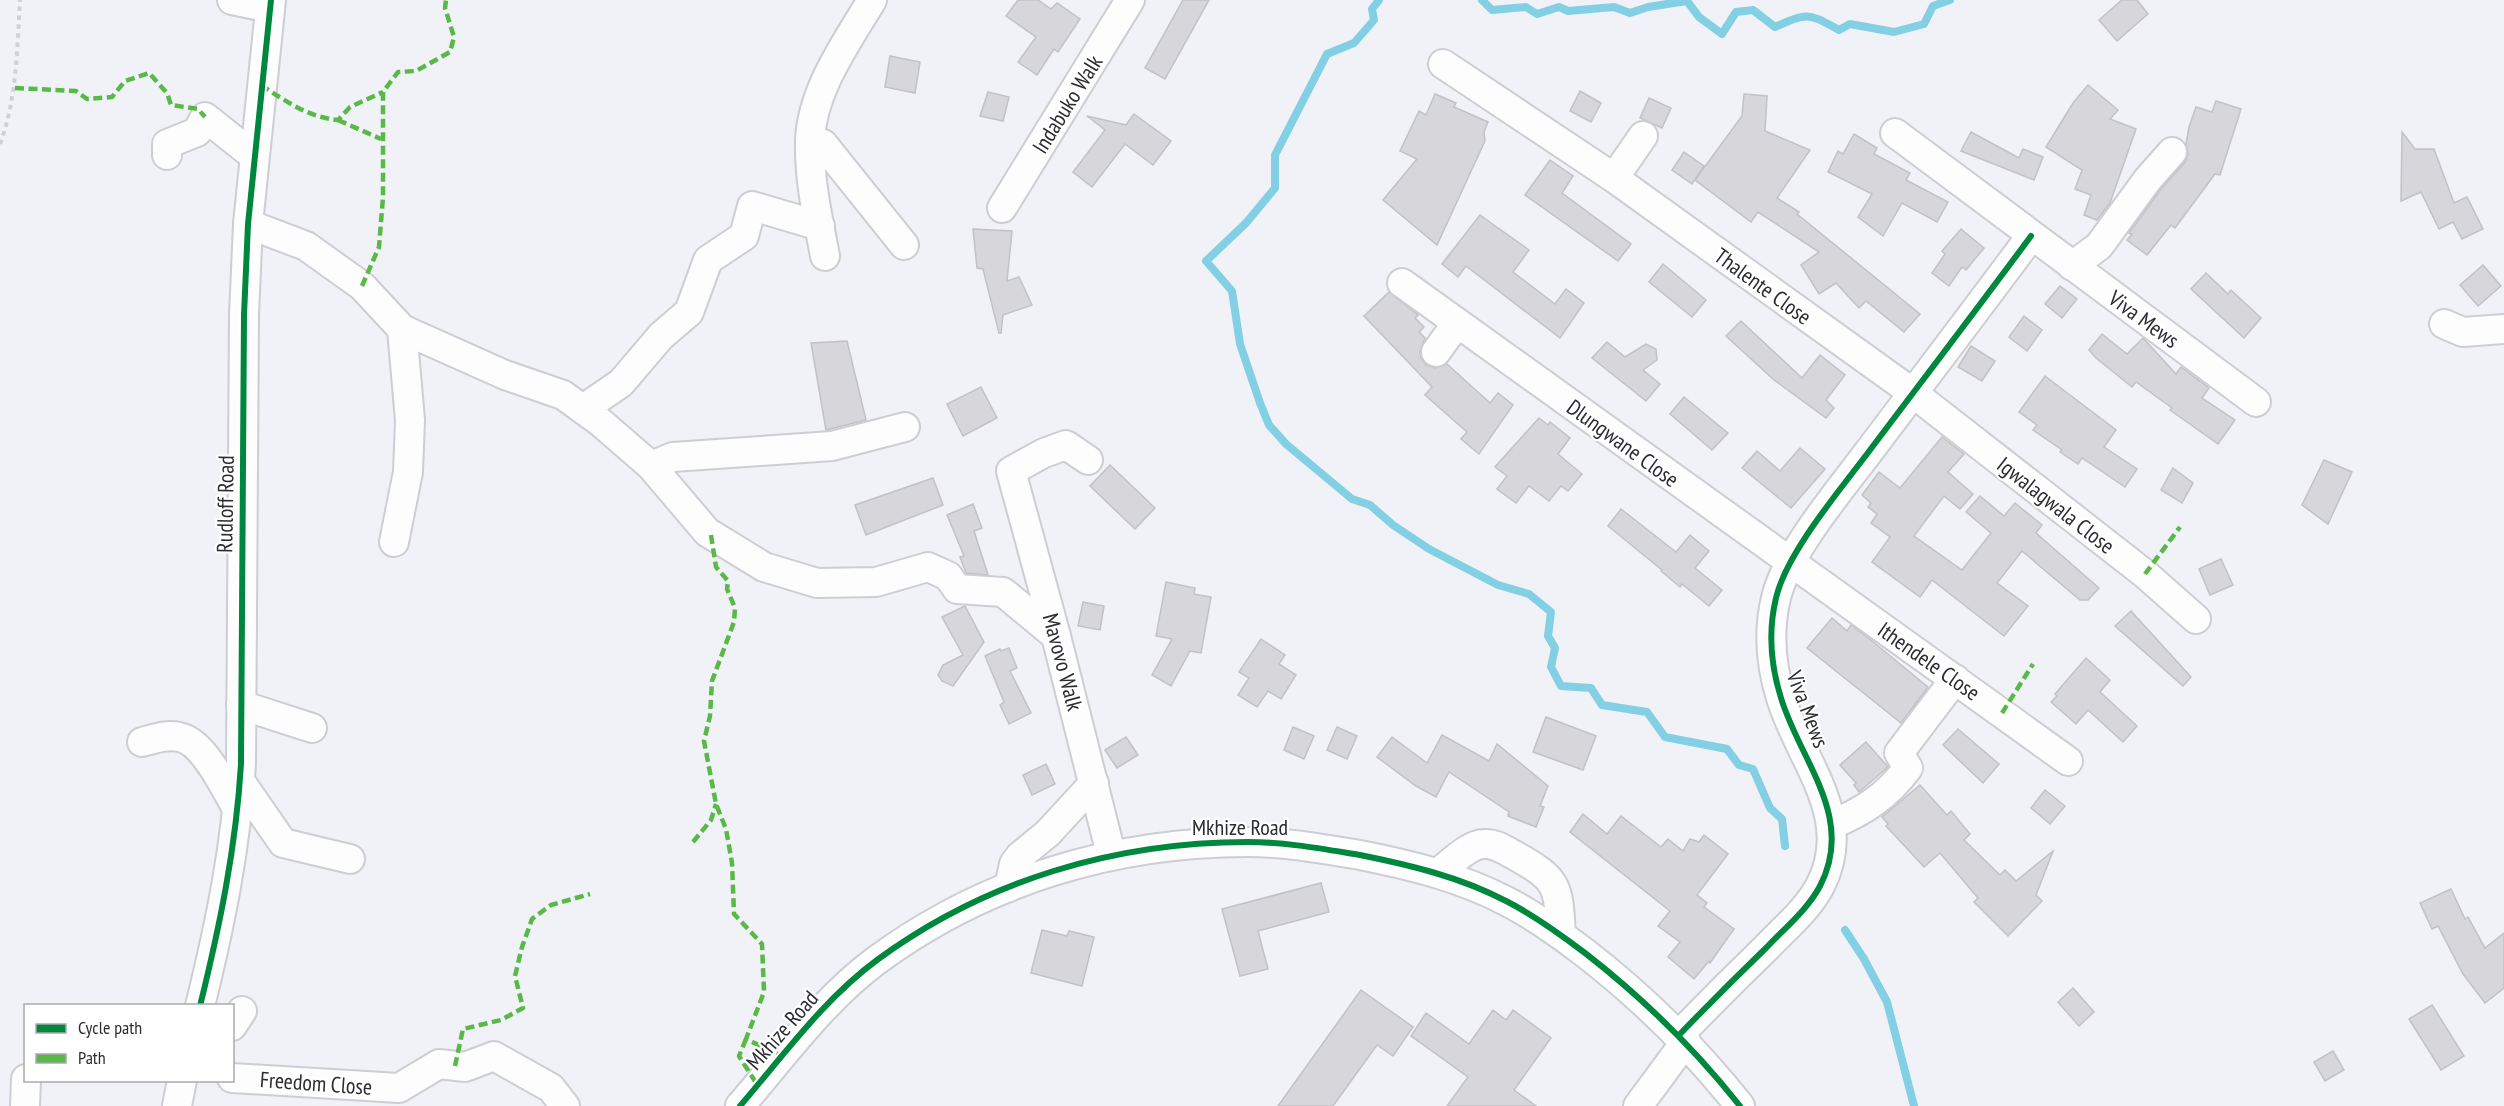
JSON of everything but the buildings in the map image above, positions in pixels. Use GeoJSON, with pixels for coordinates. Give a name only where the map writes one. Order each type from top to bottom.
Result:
{"type":"FeatureCollection","features":[{"type":"Feature","properties":{"kind":"street"},"geometry":{"type":"LineString","coordinates":[[232,0],[270,4]]}},
{"type":"Feature","properties":{"kind":"street"},"geometry":{"type":"LineString","coordinates":[[825,256],[810,141],[816,108],[827,80],[872,0]]}},
{"type":"Feature","properties":{"kind":"street","name":"Indabuko Walk"},"geometry":{"type":"LineString","coordinates":[[1002,208],[1130,0]]}},
{"type":"Feature","properties":{"kind":"street","name":"Rudloff Road"},"geometry":{"type":"LineString","coordinates":[[200,1004],[222,918],[238,811],[244,315],[248,224],[270,4]]}},
{"type":"Feature","properties":{"kind":"street","name":"Thalente Close"},"geometry":{"type":"LineString","coordinates":[[1443,64],[1614,178],[1913,393]]}},
{"type":"Feature","properties":{"kind":"street"},"geometry":{"type":"LineString","coordinates":[[167,154],[166,144],[197,132],[205,117],[254,156]]}},
{"type":"Feature","properties":{"kind":"street","name":"Viva Mews"},"geometry":{"type":"LineString","coordinates":[[1895,133],[2256,402]]}},
{"type":"Feature","properties":{"kind":"street"},"geometry":{"type":"LineString","coordinates":[[1614,178],[1643,136]]}},
{"type":"Feature","properties":{"kind":"street"},"geometry":{"type":"LineString","coordinates":[[810,141],[823,144],[904,244]]}},
{"type":"Feature","properties":{"kind":"street"},"geometry":{"type":"LineString","coordinates":[[2072,266],[2099,246],[2148,179],[2172,152]]}},
{"type":"Feature","properties":{"kind":"street"},"geometry":{"type":"LineString","coordinates":[[583,409],[621,383],[661,336],[689,312],[708,260],[744,236],[752,206],[820,226]]}},
{"type":"Feature","properties":{"kind":"street"},"geometry":{"type":"LineString","coordinates":[[248,224],[306,246],[362,286],[402,329],[505,375],[563,395],[651,466],[707,531],[764,567],[816,583],[876,582],[928,567],[948,576],[957,589],[1003,592],[1056,636]]}},
{"type":"Feature","properties":{"kind":"street","name":"Viva Mews"},"geometry":{"type":"LineString","coordinates":[[1638,1106],[1682,1038],[1797,917],[1819,889],[1829,867],[1834,841],[1828,807],[1781,700],[1773,667],[1772,638],[1776,598],[1790,562],[1841,488],[2031,236]]}},
{"type":"Feature","properties":{"kind":"street","name":"Dlungwane Close"},"geometry":{"type":"LineString","coordinates":[[1402,283],[1790,562]]}},
{"type":"Feature","properties":{"kind":"street"},"geometry":{"type":"LineString","coordinates":[[1436,352],[1457,323]]}},
{"type":"Feature","properties":{"kind":"street"},"geometry":{"type":"LineString","coordinates":[[2444,324],[2463,332],[2504,329]]}},
{"type":"Feature","properties":{"kind":"street"},"geometry":{"type":"LineString","coordinates":[[394,542],[408,472],[410,420],[402,329]]}},
{"type":"Feature","properties":{"kind":"street","name":"Igwalagwala Close"},"geometry":{"type":"LineString","coordinates":[[1913,393],[2145,574],[2196,619]]}},
{"type":"Feature","properties":{"kind":"street"},"geometry":{"type":"LineString","coordinates":[[651,466],[673,457],[832,446],[904,428]]}},
{"type":"Feature","properties":{"kind":"street","name":"Mavovo Walk"},"geometry":{"type":"LineString","coordinates":[[1088,460],[1066,445],[1044,453],[1011,471],[1056,636],[1111,854]]}},
{"type":"Feature","properties":{"kind":"street","name":"Ithendele Close"},"geometry":{"type":"LineString","coordinates":[[1790,562],[2068,761]]}},
{"type":"Feature","properties":{"kind":"street"},"geometry":{"type":"LineString","coordinates":[[1831,825],[1859,813],[1893,788],[1908,768],[1899,753],[1955,679]]}},
{"type":"Feature","properties":{"kind":"street"},"geometry":{"type":"LineString","coordinates":[[241,705],[312,728]]}},
{"type":"Feature","properties":{"kind":"street"},"geometry":{"type":"LineString","coordinates":[[142,742],[174,736],[197,745],[238,811]]}},
{"type":"Feature","properties":{"kind":"street"},"geometry":{"type":"LineString","coordinates":[[240,781],[276,837],[283,843],[350,859]]}},
{"type":"Feature","properties":{"kind":"street"},"geometry":{"type":"LineString","coordinates":[[1009,887],[1014,864],[1020,855],[1048,833],[1094,783]]}},
{"type":"Feature","properties":{"kind":"street","name":"Mkhize Road"},"geometry":{"type":"LineString","coordinates":[[740,1106],[835,997],[875,961],[922,929],[985,897],[1043,873],[1111,854],[1182,844],[1250,842],[1306,846],[1379,859],[1438,873],[1506,900],[1561,935],[1623,983],[1682,1038],[1740,1106]]}},
{"type":"Feature","properties":{"kind":"street"},"geometry":{"type":"LineString","coordinates":[[1438,873],[1482,843],[1494,845],[1541,870],[1552,882],[1558,896],[1561,935]]}},
{"type":"Feature","properties":{"kind":"street","name":"Freedom Close"},"geometry":{"type":"LineString","coordinates":[[234,1078],[399,1088],[439,1064],[465,1067],[494,1056],[551,1088],[565,1106]]}},
{"type":"Feature","properties":{"kind":"street"},"geometry":{"type":"LineString","coordinates":[[25,1106],[26,1082]]}},
{"type":"Feature","properties":{"kind":"street"},"geometry":{"type":"LineString","coordinates":[[177,1106],[182,1082]]}},
{"type":"Feature","properties":{"kind":"path"},"geometry":{"type":"LineString","coordinates":[[0,144],[7,126],[15,88],[20,0]]}},
{"type":"Feature","properties":{"kind":"waterway"},"geometry":{"type":"LineString","coordinates":[[1379,0],[1372,9],[1374,20],[1354,43],[1327,54],[1275,155],[1275,188],[1246,223],[1206,261],[1232,291],[1240,344],[1269,425],[1286,444],[1352,499],[1370,505],[1393,525],[1429,549],[1498,585],[1529,594],[1551,612],[1548,636],[1555,648],[1551,667],[1561,686],[1591,688],[1602,705],[1647,712],[1665,737],[1727,749],[1739,765],[1753,769],[1770,808],[1782,819],[1785,846]]}},
{"type":"Feature","properties":{"kind":"waterway"},"geometry":{"type":"LineString","coordinates":[[1482,0],[1492,10],[1526,7],[1537,14],[1559,7],[1568,11],[1614,7],[1630,13],[1648,7],[1687,1],[1699,17],[1722,34],[1736,12],[1753,10],[1775,27],[1808,16],[1839,30],[1850,24],[1894,32],[1924,24],[1933,6],[1950,0]]}},
{"type":"Feature","properties":{"kind":"waterway"},"geometry":{"type":"LineString","coordinates":[[1845,930],[1887,1002],[1914,1106]]}},
{"type":"Feature","properties":{"kind":"marked path"},"geometry":{"type":"LineString","coordinates":[[362,286],[379,247],[383,197],[383,92],[398,72],[416,71],[450,52],[454,37],[445,8],[446,0]]}},
{"type":"Feature","properties":{"kind":"marked path"},"geometry":{"type":"LineString","coordinates":[[15,88],[76,91],[87,99],[112,97],[125,81],[149,73],[167,93],[171,105],[198,109],[205,117]]}},
{"type":"Feature","properties":{"kind":"marked path"},"geometry":{"type":"LineString","coordinates":[[261,85],[307,112],[338,120],[350,107],[383,92]]}},
{"type":"Feature","properties":{"kind":"marked path"},"geometry":{"type":"LineString","coordinates":[[338,120],[381,139]]}},
{"type":"Feature","properties":{"kind":"marked path"},"geometry":{"type":"LineString","coordinates":[[2145,574],[2180,527]]}},
{"type":"Feature","properties":{"kind":"marked path"},"geometry":{"type":"LineString","coordinates":[[711,535],[716,567],[728,581],[727,589],[735,608],[734,622],[712,681],[710,716],[704,741],[716,804],[726,829],[732,863],[734,914],[762,944],[764,992],[746,1039],[782,1056]]}},
{"type":"Feature","properties":{"kind":"marked path"},"geometry":{"type":"LineString","coordinates":[[2002,713],[2033,664]]}},
{"type":"Feature","properties":{"kind":"marked path"},"geometry":{"type":"LineString","coordinates":[[693,842],[711,820],[716,804]]}},
{"type":"Feature","properties":{"kind":"marked path"},"geometry":{"type":"LineString","coordinates":[[455,1066],[463,1029],[501,1020],[523,1008],[515,976],[532,919],[551,905],[590,894]]}},
{"type":"Feature","properties":{"kind":"marked path"},"geometry":{"type":"LineString","coordinates":[[746,1039],[739,1056],[758,1086]]}},
{"type":"Feature","properties":{"kind":"cycle path"},"geometry":{"type":"LineString","coordinates":[[200,1004],[226,886],[239,795],[244,315],[248,224],[271,0]]}},
{"type":"Feature","properties":{"kind":"cycle path"},"geometry":{"type":"LineString","coordinates":[[1679,1035],[1803,910],[1820,886],[1829,861],[1832,836],[1828,813],[1821,790],[1781,698],[1775,674],[1772,623],[1776,598],[1790,562],[1829,504],[2031,236]]}},
{"type":"Feature","properties":{"kind":"cycle path"},"geometry":{"type":"LineString","coordinates":[[740,1106],[822,1010],[858,975],[919,932],[962,908],[1054,871],[1101,858],[1149,849],[1248,842],[1304,846],[1397,863],[1471,885],[1516,906],[1566,939],[1627,988],[1686,1044],[1740,1106]]}}]}
